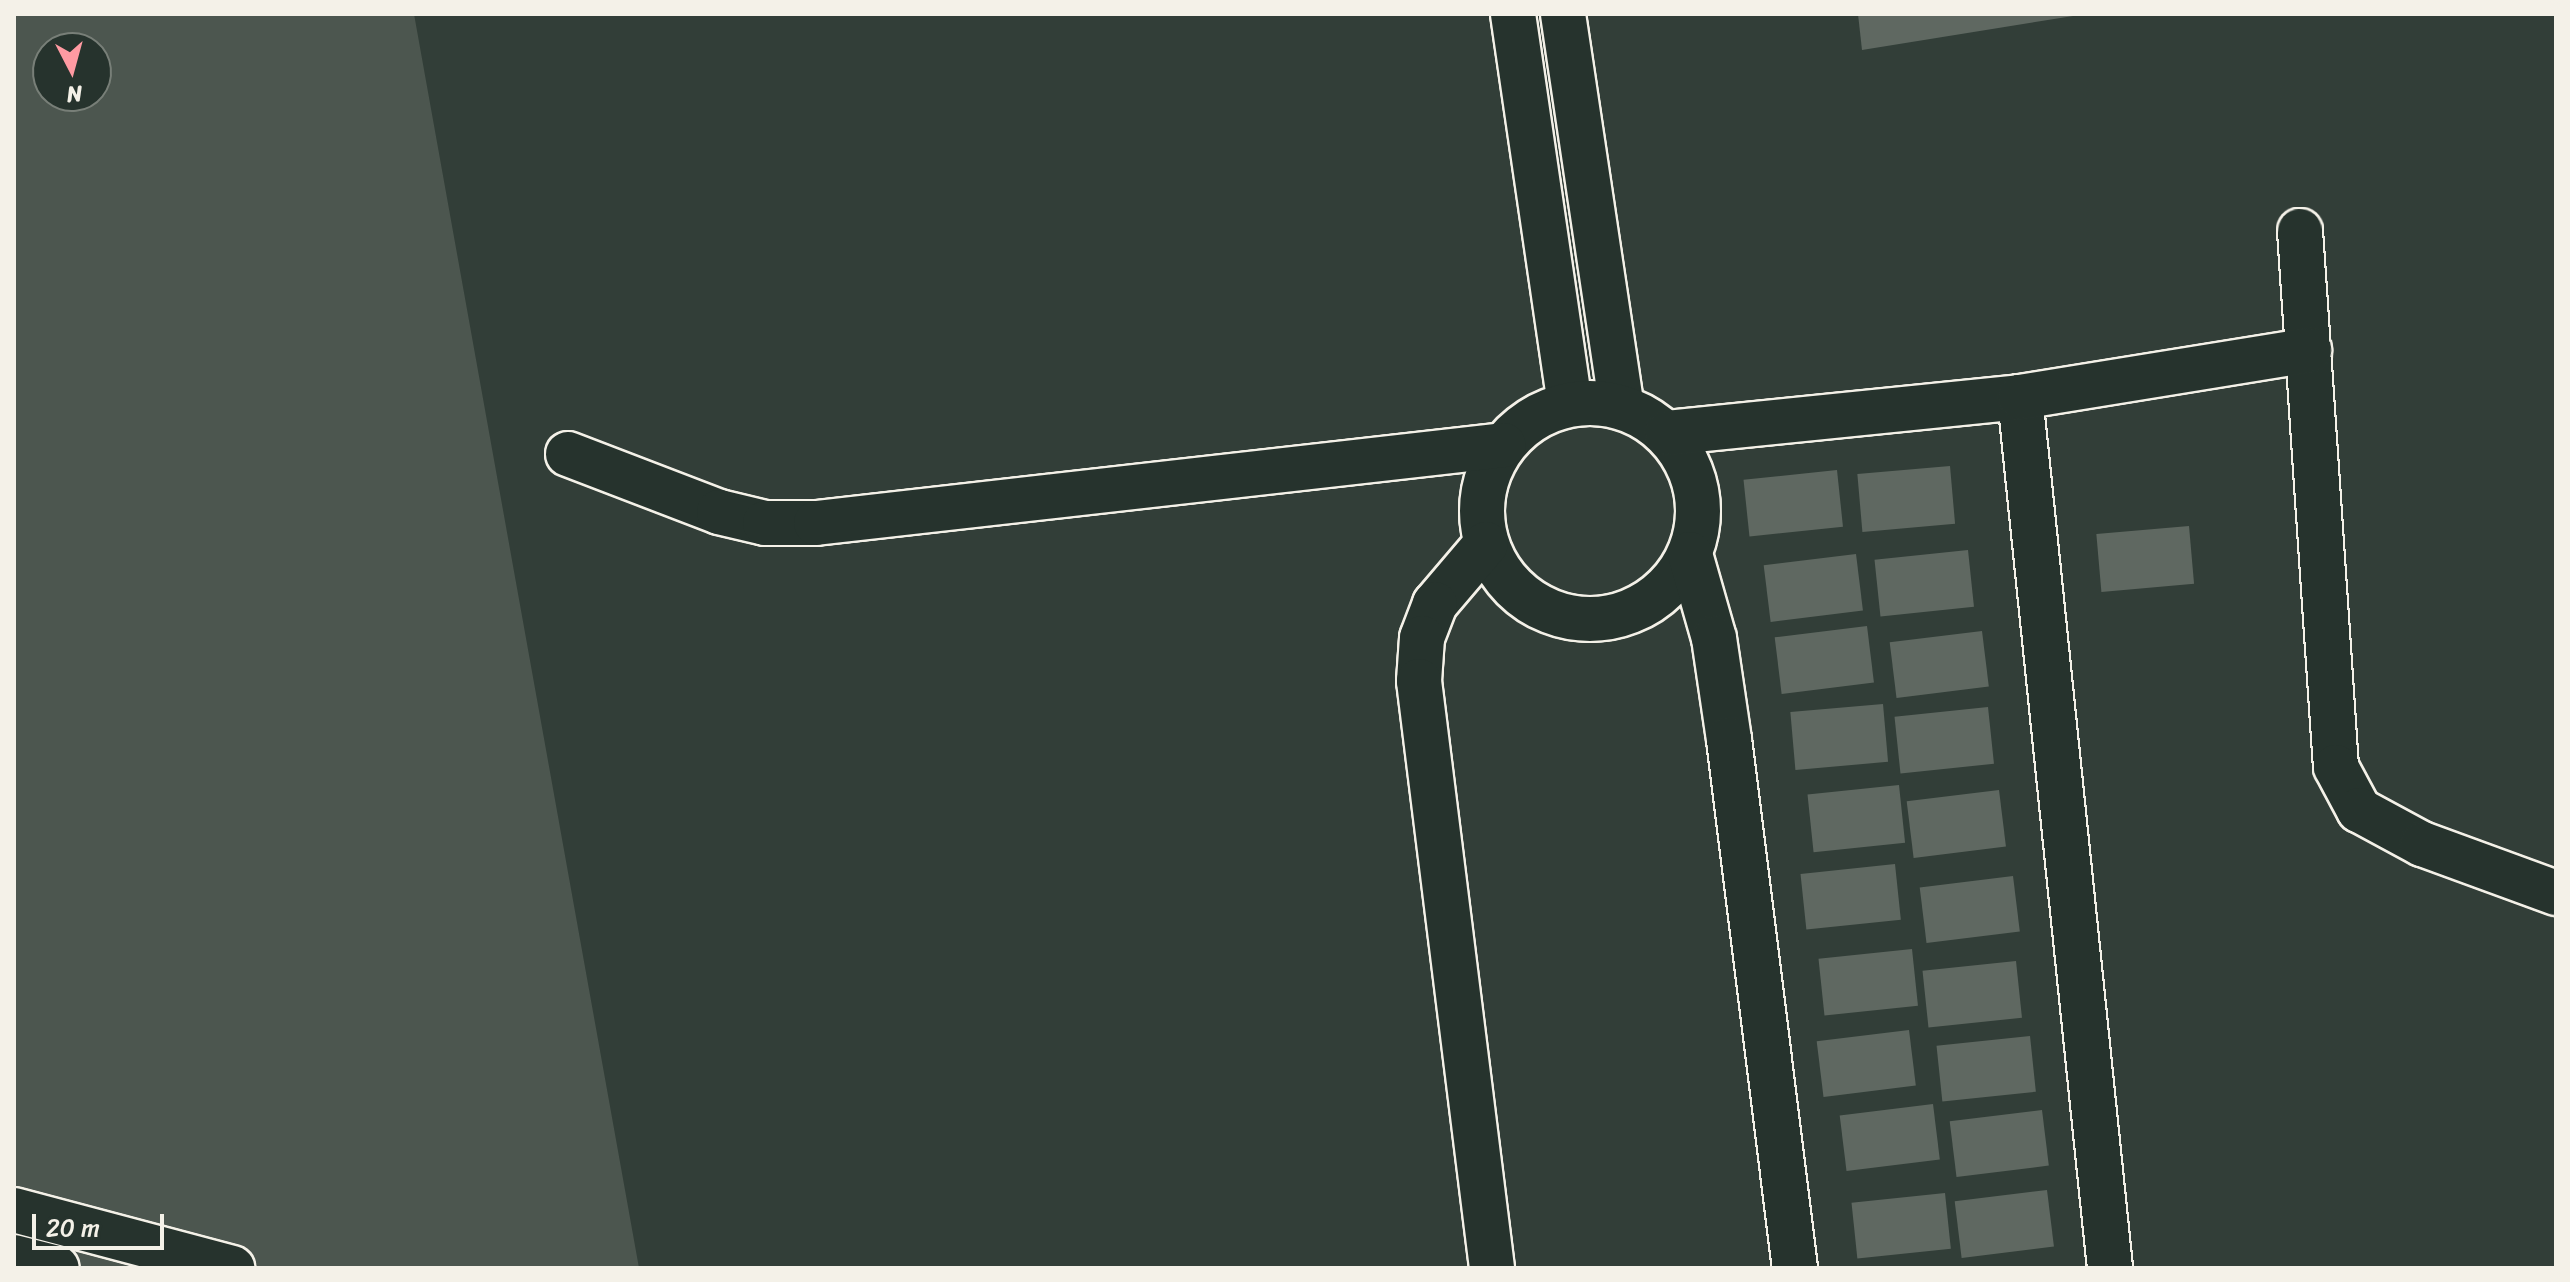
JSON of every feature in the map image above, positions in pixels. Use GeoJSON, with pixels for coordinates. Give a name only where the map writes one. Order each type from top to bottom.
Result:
{"type":"FeatureCollection","features":[{"type":"Feature","properties":{"kind":"street"},"geometry":{"type":"LineString","coordinates":[[1513,14],[1570,404]]}},
{"type":"Feature","properties":{"kind":"street"},"geometry":{"type":"LineString","coordinates":[[1563,14],[1622,407]]}},
{"type":"Feature","properties":{"kind":"street"},"geometry":{"type":"LineString","coordinates":[[2300,231],[2336,767],[2359,810],[2422,844],[2556,893]]}},
{"type":"Feature","properties":{"kind":"street"},"geometry":{"type":"LineString","coordinates":[[1667,433],[2020,397],[2309,350]]}},
{"type":"Feature","properties":{"kind":"street"},"geometry":{"type":"LineString","coordinates":[[2020,397],[2110,1268]]}},
{"type":"Feature","properties":{"kind":"street"},"geometry":{"type":"LineString","coordinates":[[1570,404],[1622,407],[1667,433],[1695,478],[1699,516],[1690,554],[1677,577],[1636,610],[1584,619],[1534,604],[1513,588],[1486,544],[1483,492],[1504,445],[1523,426],[1570,404]]}},
{"type":"Feature","properties":{"kind":"street"},"geometry":{"type":"LineString","coordinates":[[568,454],[719,512],[765,523],[803,523],[1504,445]]}},
{"type":"Feature","properties":{"kind":"street"},"geometry":{"type":"LineString","coordinates":[[1486,544],[1435,604],[1422,638],[1419,681],[1492,1268]]}},
{"type":"Feature","properties":{"kind":"street"},"geometry":{"type":"LineString","coordinates":[[1690,554],[1714,638],[1795,1268]]}},
{"type":"Feature","properties":{"kind":"street"},"geometry":{"type":"LineString","coordinates":[[14,1210],[232,1268]]}},
{"type":"Feature","properties":{"kind":"street"},"geometry":{"type":"LineString","coordinates":[[14,1257],[57,1268]]}},
{"type":"Feature","properties":{"kind":"shaded area"},"geometry":{"type":"Polygon","coordinates":[[[14,14],[414,14],[639,1268],[14,1268],[14,14]]]}},
{"type":"Feature","properties":{"kind":"building"},"geometry":{"type":"Polygon","coordinates":[[[1858,14],[2073,14],[2073,16],[1862,50],[1858,14]]]}},
{"type":"Feature","properties":{"kind":"building"},"geometry":{"type":"Polygon","coordinates":[[[1950,466],[1955,524],[1862,532],[1857,474],[1950,466]]]}},
{"type":"Feature","properties":{"kind":"building"},"geometry":{"type":"Polygon","coordinates":[[[1837,470],[1843,527],[1749,537],[1744,480],[1837,470]]]}},
{"type":"Feature","properties":{"kind":"building"},"geometry":{"type":"Polygon","coordinates":[[[2189,526],[2194,584],[2101,592],[2096,534],[2189,526]]]}},
{"type":"Feature","properties":{"kind":"building"},"geometry":{"type":"Polygon","coordinates":[[[1968,550],[1974,607],[1880,617],[1875,560],[1968,550]]]}},
{"type":"Feature","properties":{"kind":"building"},"geometry":{"type":"Polygon","coordinates":[[[1856,554],[1863,611],[1771,622],[1764,565],[1856,554]]]}},
{"type":"Feature","properties":{"kind":"building"},"geometry":{"type":"Polygon","coordinates":[[[1867,626],[1874,683],[1782,694],[1775,637],[1867,626]]]}},
{"type":"Feature","properties":{"kind":"building"},"geometry":{"type":"Polygon","coordinates":[[[1982,631],[1989,687],[1897,698],[1890,642],[1982,631]]]}},
{"type":"Feature","properties":{"kind":"building"},"geometry":{"type":"Polygon","coordinates":[[[1883,704],[1888,762],[1795,770],[1790,712],[1883,704]]]}},
{"type":"Feature","properties":{"kind":"building"},"geometry":{"type":"Polygon","coordinates":[[[1988,707],[1994,764],[1900,774],[1895,717],[1988,707]]]}},
{"type":"Feature","properties":{"kind":"building"},"geometry":{"type":"Polygon","coordinates":[[[1899,785],[1905,843],[1814,852],[1808,795],[1899,785]]]}},
{"type":"Feature","properties":{"kind":"building"},"geometry":{"type":"Polygon","coordinates":[[[1999,790],[2006,847],[1914,858],[1907,801],[1999,790]]]}},
{"type":"Feature","properties":{"kind":"building"},"geometry":{"type":"Polygon","coordinates":[[[1895,864],[1901,920],[1806,930],[1801,874],[1895,864]]]}},
{"type":"Feature","properties":{"kind":"building"},"geometry":{"type":"Polygon","coordinates":[[[2013,876],[2020,932],[1927,943],[1920,887],[2013,876]]]}},
{"type":"Feature","properties":{"kind":"building"},"geometry":{"type":"Polygon","coordinates":[[[1912,949],[1918,1006],[1824,1016],[1819,959],[1912,949]]]}},
{"type":"Feature","properties":{"kind":"building"},"geometry":{"type":"Polygon","coordinates":[[[2016,961],[2022,1018],[1928,1028],[1923,971],[2016,961]]]}},
{"type":"Feature","properties":{"kind":"building"},"geometry":{"type":"Polygon","coordinates":[[[1909,1030],[1916,1086],[1824,1097],[1817,1041],[1909,1030]]]}},
{"type":"Feature","properties":{"kind":"building"},"geometry":{"type":"Polygon","coordinates":[[[2030,1036],[2036,1092],[1942,1102],[1937,1046],[2030,1036]]]}},
{"type":"Feature","properties":{"kind":"building"},"geometry":{"type":"Polygon","coordinates":[[[1933,1104],[1940,1160],[1847,1171],[1840,1115],[1933,1104]]]}},
{"type":"Feature","properties":{"kind":"building"},"geometry":{"type":"Polygon","coordinates":[[[2042,1110],[2049,1166],[1957,1177],[1950,1121],[2042,1110]]]}},
{"type":"Feature","properties":{"kind":"building"},"geometry":{"type":"Polygon","coordinates":[[[2047,1190],[2054,1247],[1962,1258],[1955,1201],[2047,1190]]]}},
{"type":"Feature","properties":{"kind":"building"},"geometry":{"type":"Polygon","coordinates":[[[1945,1193],[1951,1249],[1857,1259],[1852,1203],[1945,1193]]]}}]}
